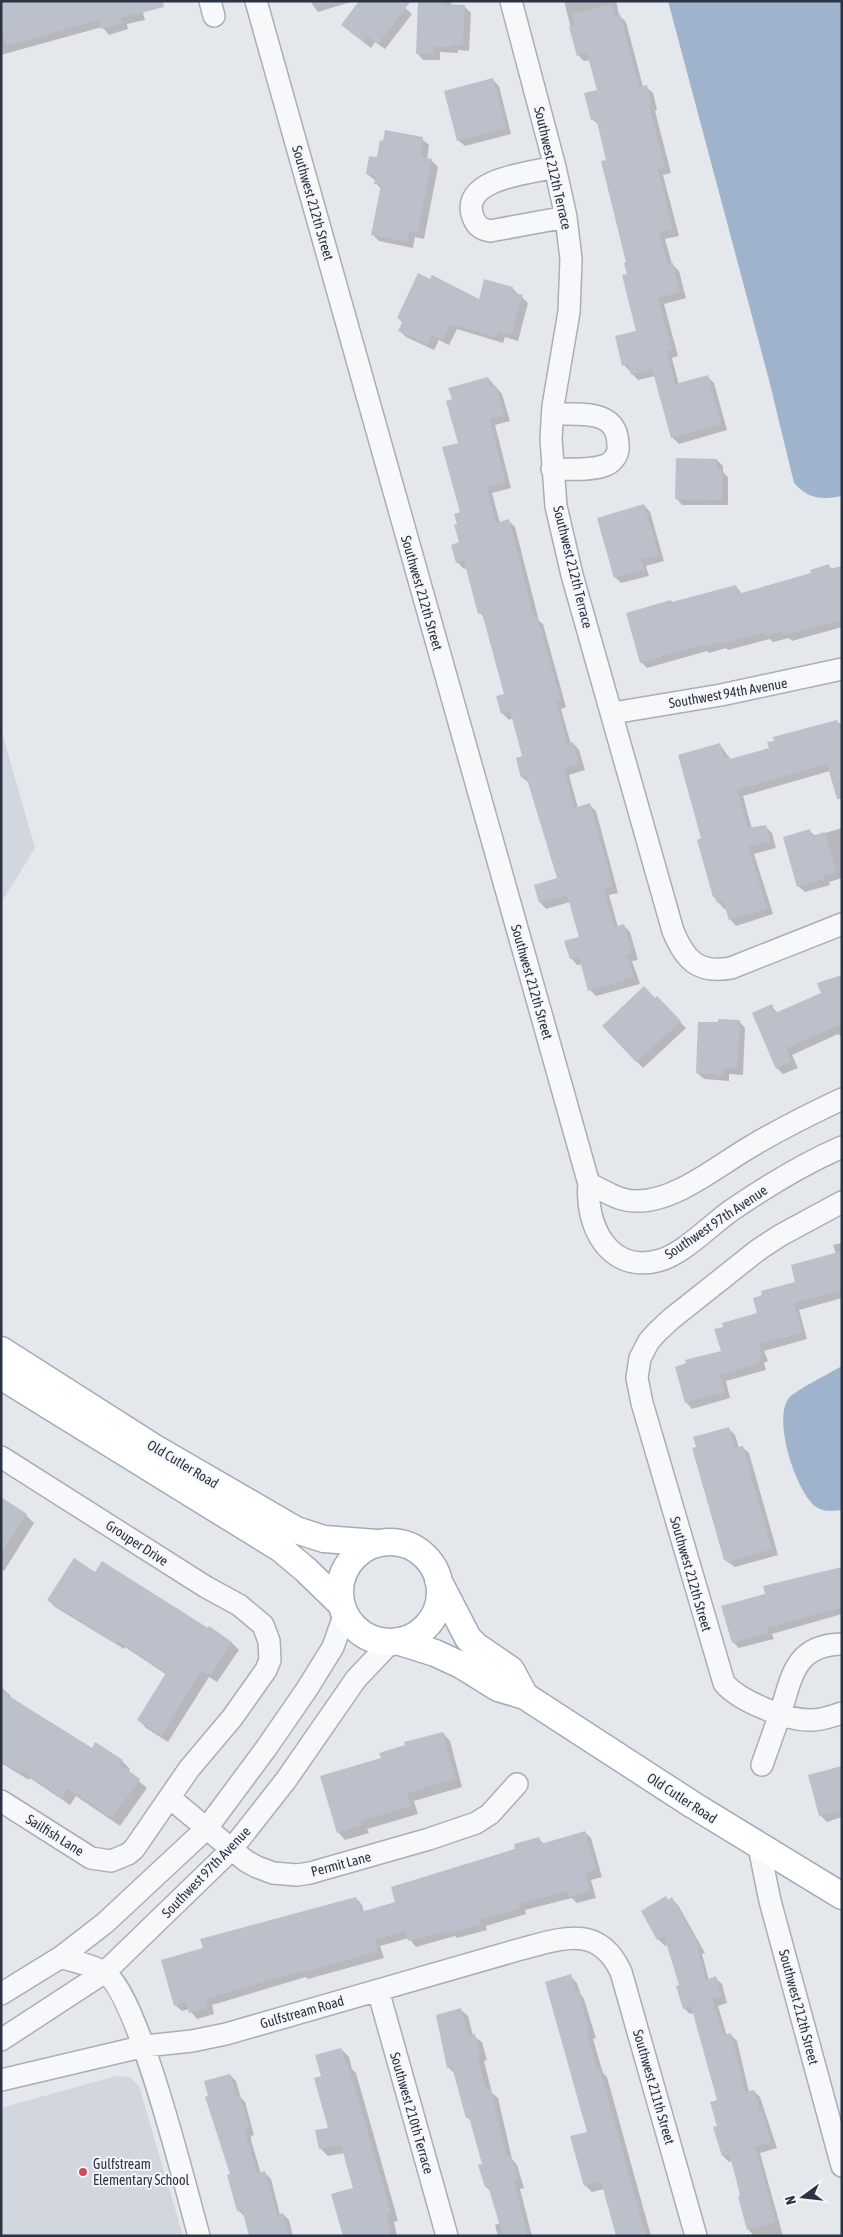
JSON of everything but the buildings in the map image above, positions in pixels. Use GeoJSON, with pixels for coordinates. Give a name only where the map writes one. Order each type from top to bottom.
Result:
{"type":"FeatureCollection","features":[{"type":"Feature","properties":{"kind":"main road","name":"Old Cutler Road"},"geometry":{"type":"LineString","coordinates":[[1,1350],[153,1447],[296,1530],[324,1540],[377,1543]]}},
{"type":"Feature","properties":{"kind":"main road","name":"Old Cutler Road"},"geometry":{"type":"LineString","coordinates":[[1,1376],[281,1549],[306,1570],[343,1608]]}},
{"type":"Feature","properties":{"kind":"main road"},"geometry":{"type":"LineString","coordinates":[[397,1542],[415,1549],[430,1562],[438,1580],[439,1599],[432,1618],[419,1632],[395,1642],[382,1642],[364,1635],[349,1622],[343,1608],[340,1584],[347,1566],[360,1551],[377,1543],[397,1542]]}},
{"type":"Feature","properties":{"kind":"main road","name":"Old Cutler Road"},"geometry":{"type":"LineString","coordinates":[[438,1580],[468,1638],[476,1646],[511,1670],[525,1696]]}},
{"type":"Feature","properties":{"kind":"main road","name":"Old Cutler Road"},"geometry":{"type":"LineString","coordinates":[[395,1642],[435,1653],[461,1665],[498,1688],[525,1696],[759,1846],[842,1896]]}},
{"type":"Feature","properties":{"kind":"street","name":"Southwest 212th Street"},"geometry":{"type":"LineString","coordinates":[[256,1],[589,1184]]}},
{"type":"Feature","properties":{"kind":"street","name":"Southwest 212th Terrace"},"geometry":{"type":"LineString","coordinates":[[511,1],[555,167],[566,217],[571,259],[569,312],[553,414],[552,469],[556,506],[564,542],[673,931],[685,955],[693,963],[717,971],[731,968],[842,924]]}},
{"type":"Feature","properties":{"kind":"street"},"geometry":{"type":"LineString","coordinates":[[555,167],[485,185],[472,200],[472,211],[476,223],[482,230],[490,231],[566,217]]}},
{"type":"Feature","properties":{"kind":"street"},"geometry":{"type":"LineString","coordinates":[[552,469],[594,467],[608,464],[618,451],[618,438],[611,422],[600,416],[553,414]]}},
{"type":"Feature","properties":{"kind":"street","name":"Southwest 94th Avenue"},"geometry":{"type":"LineString","coordinates":[[612,713],[722,695],[842,669]]}},
{"type":"Feature","properties":{"kind":"street"},"geometry":{"type":"LineString","coordinates":[[589,1184],[621,1199],[630,1201],[649,1200],[662,1196],[690,1184],[784,1128],[842,1099]]}},
{"type":"Feature","properties":{"kind":"street","name":"Southwest 97th Avenue"},"geometry":{"type":"LineString","coordinates":[[589,1184],[587,1202],[594,1226],[604,1244],[620,1258],[646,1263],[669,1257],[764,1189],[842,1147]]}},
{"type":"Feature","properties":{"kind":"street","name":"Southwest 212th Street"},"geometry":{"type":"LineString","coordinates":[[842,1202],[781,1235],[733,1268],[671,1318],[644,1349],[638,1368],[638,1389],[724,1683],[740,1697],[796,1719],[812,1720],[842,1713]]}},
{"type":"Feature","properties":{"kind":"street","name":"Grouper Drive"},"geometry":{"type":"LineString","coordinates":[[1,1457],[206,1587],[239,1605],[262,1625],[267,1634],[270,1651],[266,1670],[232,1718],[188,1769],[170,1798]]}},
{"type":"Feature","properties":{"kind":"street"},"geometry":{"type":"LineString","coordinates":[[1,1994],[61,1957],[105,1924],[207,1828],[268,1747],[333,1647],[343,1608]]}},
{"type":"Feature","properties":{"kind":"street","name":"Southwest 97th Avenue"},"geometry":{"type":"LineString","coordinates":[[1,2040],[106,1972],[231,1850],[286,1780],[356,1679],[395,1642]]}},
{"type":"Feature","properties":{"kind":"street"},"geometry":{"type":"LineString","coordinates":[[762,1764],[791,1678],[807,1654],[822,1647],[842,1644]]}},
{"type":"Feature","properties":{"kind":"street","name":"Permit Lane"},"geometry":{"type":"LineString","coordinates":[[170,1798],[231,1850],[257,1867],[273,1873],[291,1874],[310,1873],[476,1823],[490,1814],[517,1784]]}},
{"type":"Feature","properties":{"kind":"street","name":"Sailfish Lane"},"geometry":{"type":"LineString","coordinates":[[1,1801],[91,1858],[111,1861],[128,1854],[134,1849],[170,1798]]}},
{"type":"Feature","properties":{"kind":"street","name":"Southwest 212th Street"},"geometry":{"type":"LineString","coordinates":[[759,1846],[770,1901],[842,2166]]}},
{"type":"Feature","properties":{"kind":"street","name":"Gulfstream Road"},"geometry":{"type":"LineString","coordinates":[[1,2080],[145,2046],[192,2041],[226,2034],[565,1938],[583,1938],[599,1944]]}},
{"type":"Feature","properties":{"kind":"street","name":"Southwest 211th Street"},"geometry":{"type":"LineString","coordinates":[[599,1944],[617,1963],[625,1984],[696,2236]]}},
{"type":"Feature","properties":{"kind":"street"},"geometry":{"type":"LineString","coordinates":[[61,1957],[106,1972],[118,1988],[145,2046],[199,2236]]}},
{"type":"Feature","properties":{"kind":"street","name":"Southwest 210th Terrace"},"geometry":{"type":"LineString","coordinates":[[378,1990],[447,2236]]}},
{"type":"Feature","properties":{"kind":"shaded area"},"geometry":{"type":"Polygon","coordinates":[[[1,729],[35,848],[1,903],[1,729]]]}},
{"type":"Feature","properties":{"kind":"shaded area","name":"Gulfstream Elementary School"},"geometry":{"type":"Polygon","coordinates":[[[116,2076],[130,2077],[139,2086],[183,2236],[1,2236],[1,2108],[116,2076]]]}},
{"type":"Feature","properties":{"kind":"water"},"geometry":{"type":"Polygon","coordinates":[[[668,1],[842,1],[842,496],[816,497],[805,492],[794,483],[769,380],[668,1]]]}},
{"type":"Feature","properties":{"kind":"water"},"geometry":{"type":"Polygon","coordinates":[[[842,1366],[842,1510],[832,1511],[816,1507],[808,1499],[801,1487],[789,1455],[783,1422],[784,1408],[792,1395],[842,1366]]]}},
{"type":"Feature","properties":{"kind":"place","name":"Gulfstream Elementary School"},"geometry":{"type":"Point","coordinates":[83,2172]}}]}
